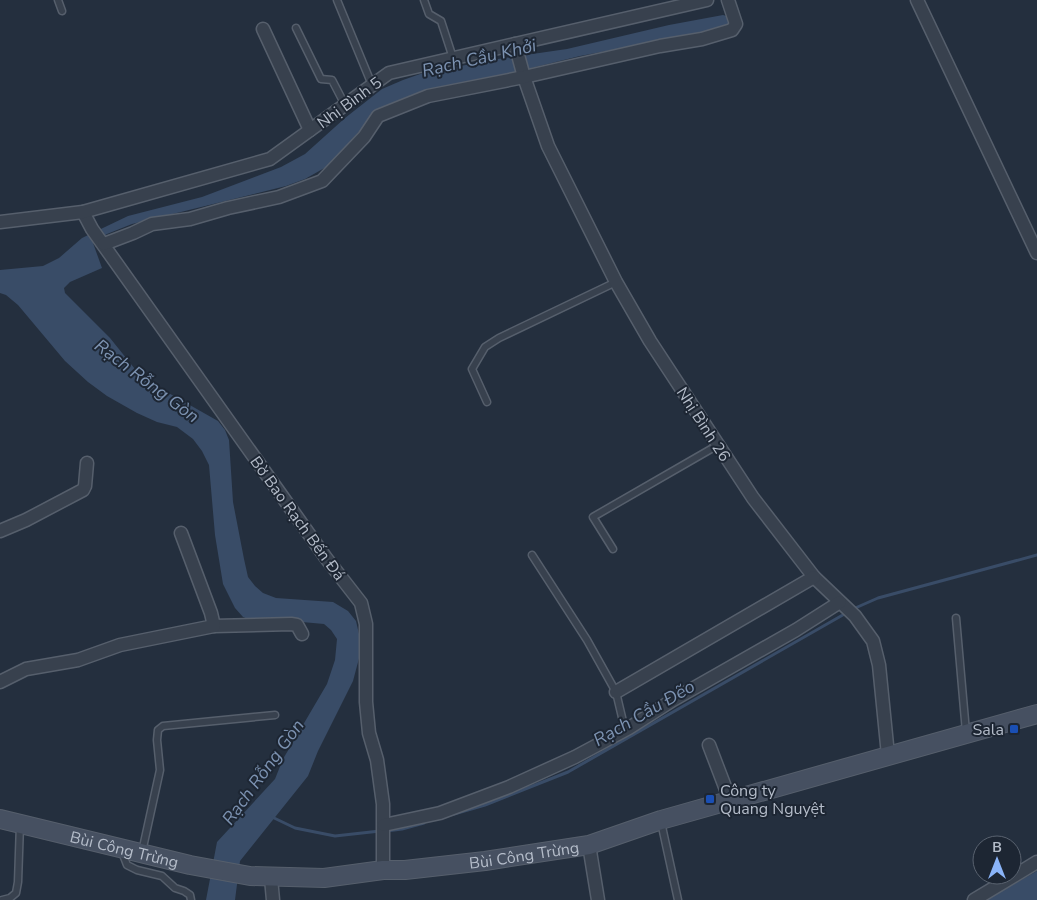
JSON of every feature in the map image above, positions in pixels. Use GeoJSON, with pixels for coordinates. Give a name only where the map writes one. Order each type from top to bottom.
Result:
{"type":"FeatureCollection","features":[{"type":"Feature","properties":{"kind":"street","name":"Nhị Bình 5"},"geometry":{"type":"LineString","coordinates":[[0,222],[82,212],[270,159],[389,73],[453,58],[516,48],[707,0]]}},
{"type":"Feature","properties":{"kind":"street"},"geometry":{"type":"LineString","coordinates":[[102,242],[133,234],[152,224],[190,219],[228,208],[279,197],[322,181],[364,137],[378,116],[428,96],[660,46],[702,39],[732,30],[736,24],[728,0]]}},
{"type":"Feature","properties":{"kind":"street"},"geometry":{"type":"LineString","coordinates":[[917,0],[1037,253]]}},
{"type":"Feature","properties":{"kind":"street"},"geometry":{"type":"LineString","coordinates":[[263,29],[310,130]]}},
{"type":"Feature","properties":{"kind":"street","name":"Nhị Bình 26"},"geometry":{"type":"LineString","coordinates":[[516,48],[523,75],[548,146],[616,282],[650,341],[753,498],[814,578],[855,616],[874,641],[877,652],[888,755]]}},
{"type":"Feature","properties":{"kind":"street","name":"Bờ Bao Rạch Bến Đá"},"geometry":{"type":"LineString","coordinates":[[82,212],[92,230],[326,558],[361,603],[366,624],[366,702],[369,733],[378,769],[383,804],[384,870]]}},
{"type":"Feature","properties":{"kind":"street"},"geometry":{"type":"LineString","coordinates":[[0,531],[26,520],[83,490],[86,486],[87,463]]}},
{"type":"Feature","properties":{"kind":"street"},"geometry":{"type":"LineString","coordinates":[[181,533],[211,612],[214,626]]}},
{"type":"Feature","properties":{"kind":"street"},"geometry":{"type":"LineString","coordinates":[[616,692],[814,578]]}},
{"type":"Feature","properties":{"kind":"street"},"geometry":{"type":"LineString","coordinates":[[384,827],[440,813],[509,787],[576,757],[842,604]]}},
{"type":"Feature","properties":{"kind":"street"},"geometry":{"type":"LineString","coordinates":[[0,682],[26,669],[78,660],[120,645],[214,626],[291,624],[297,625],[302,634]]}},
{"type":"Feature","properties":{"kind":"street","name":"Bùi Công Trừng"},"geometry":{"type":"LineString","coordinates":[[0,819],[190,866],[271,878],[324,878],[384,870],[405,870],[485,862],[589,845],[661,820],[1037,714]]}},
{"type":"Feature","properties":{"kind":"street"},"geometry":{"type":"LineString","coordinates":[[709,745],[730,800]]}},
{"type":"Feature","properties":{"kind":"street"},"geometry":{"type":"LineString","coordinates":[[589,845],[598,900]]}},
{"type":"Feature","properties":{"kind":"street"},"geometry":{"type":"LineString","coordinates":[[974,900],[1037,862]]}},
{"type":"Feature","properties":{"kind":"street"},"geometry":{"type":"LineString","coordinates":[[271,878],[273,900]]}},
{"type":"Feature","properties":{"kind":"lane"},"geometry":{"type":"LineString","coordinates":[[58,0],[62,11]]}},
{"type":"Feature","properties":{"kind":"lane"},"geometry":{"type":"LineString","coordinates":[[337,0],[372,85]]}},
{"type":"Feature","properties":{"kind":"lane"},"geometry":{"type":"LineString","coordinates":[[424,0],[429,14],[441,21],[453,58]]}},
{"type":"Feature","properties":{"kind":"lane"},"geometry":{"type":"LineString","coordinates":[[296,28],[321,79],[332,80],[345,104]]}},
{"type":"Feature","properties":{"kind":"lane"},"geometry":{"type":"LineString","coordinates":[[487,402],[472,369],[485,347],[499,338],[616,282]]}},
{"type":"Feature","properties":{"kind":"lane"},"geometry":{"type":"LineString","coordinates":[[613,549],[593,517],[718,445]]}},
{"type":"Feature","properties":{"kind":"lane"},"geometry":{"type":"LineString","coordinates":[[532,555],[587,640],[616,692],[625,730]]}},
{"type":"Feature","properties":{"kind":"lane"},"geometry":{"type":"LineString","coordinates":[[956,618],[966,733]]}},
{"type":"Feature","properties":{"kind":"lane"},"geometry":{"type":"LineString","coordinates":[[141,854],[160,770],[158,730],[164,726],[275,715]]}},
{"type":"Feature","properties":{"kind":"lane"},"geometry":{"type":"LineString","coordinates":[[661,820],[678,900]]}},
{"type":"Feature","properties":{"kind":"lane"},"geometry":{"type":"LineString","coordinates":[[19,900],[16,893],[20,823]]}},
{"type":"Feature","properties":{"kind":"lane"},"geometry":{"type":"LineString","coordinates":[[121,848],[127,866],[162,876],[175,888],[184,891],[190,896],[191,900]]}},
{"type":"Feature","properties":{"kind":"lane"},"geometry":{"type":"LineString","coordinates":[[2,900],[10,898],[16,893]]}},
{"type":"Feature","properties":{"kind":"water","name":"Rạch Rỗng Gòn"},"geometry":{"type":"Polygon","coordinates":[[[723,15],[730,17],[730,28],[580,56],[420,93],[390,104],[375,114],[328,166],[305,179],[286,186],[132,224],[107,234],[93,243],[102,268],[70,282],[64,288],[65,293],[110,338],[139,374],[218,421],[225,430],[229,440],[233,502],[248,577],[255,586],[263,593],[276,598],[333,602],[348,611],[356,621],[362,647],[353,681],[318,751],[308,776],[240,861],[235,900],[206,900],[217,842],[275,779],[283,759],[327,684],[335,660],[337,639],[324,624],[253,621],[243,617],[235,608],[223,584],[215,535],[209,465],[202,451],[193,439],[177,427],[157,422],[137,413],[107,396],[88,382],[65,361],[18,305],[6,295],[0,293],[0,270],[43,266],[59,258],[82,238],[128,216],[202,197],[281,167],[305,154],[345,118],[382,89],[403,80],[423,73],[567,49],[669,25],[723,15]]]}},
{"type":"Feature","properties":{"kind":"water"},"geometry":{"type":"Polygon","coordinates":[[[1037,871],[1037,900],[986,900],[1012,885],[1022,885],[1022,880],[1037,871]]]}},
{"type":"Feature","properties":{"kind":"waterway","name":"Rạch Cầu Đẽo"},"geometry":{"type":"LineString","coordinates":[[853,609],[878,598],[1037,555]]}},
{"type":"Feature","properties":{"kind":"waterway","name":"Rạch Cầu Đẽo"},"geometry":{"type":"LineString","coordinates":[[454,814],[485,805],[568,772],[848,612]]}},
{"type":"Feature","properties":{"kind":"waterway","name":"Rạch Cầu Đẽo"},"geometry":{"type":"LineString","coordinates":[[272,817],[295,828],[335,836],[380,831]]}},
{"type":"Feature","properties":{"kind":"waterway","name":"Rạch Cầu Đẽo"},"geometry":{"type":"LineString","coordinates":[[386,831],[424,823]]}},
{"type":"Feature","properties":{"kind":"place","name":"Sala"},"geometry":{"type":"Point","coordinates":[1014,729]}},
{"type":"Feature","properties":{"kind":"place","name":"Công ty Quang Nguyệt"},"geometry":{"type":"Point","coordinates":[710,799]}},
{"type":"Feature","properties":{"kind":"water label","name":"Rạch Cầu Khởi"},"geometry":{"type":"Point","coordinates":[479,58]}}]}
